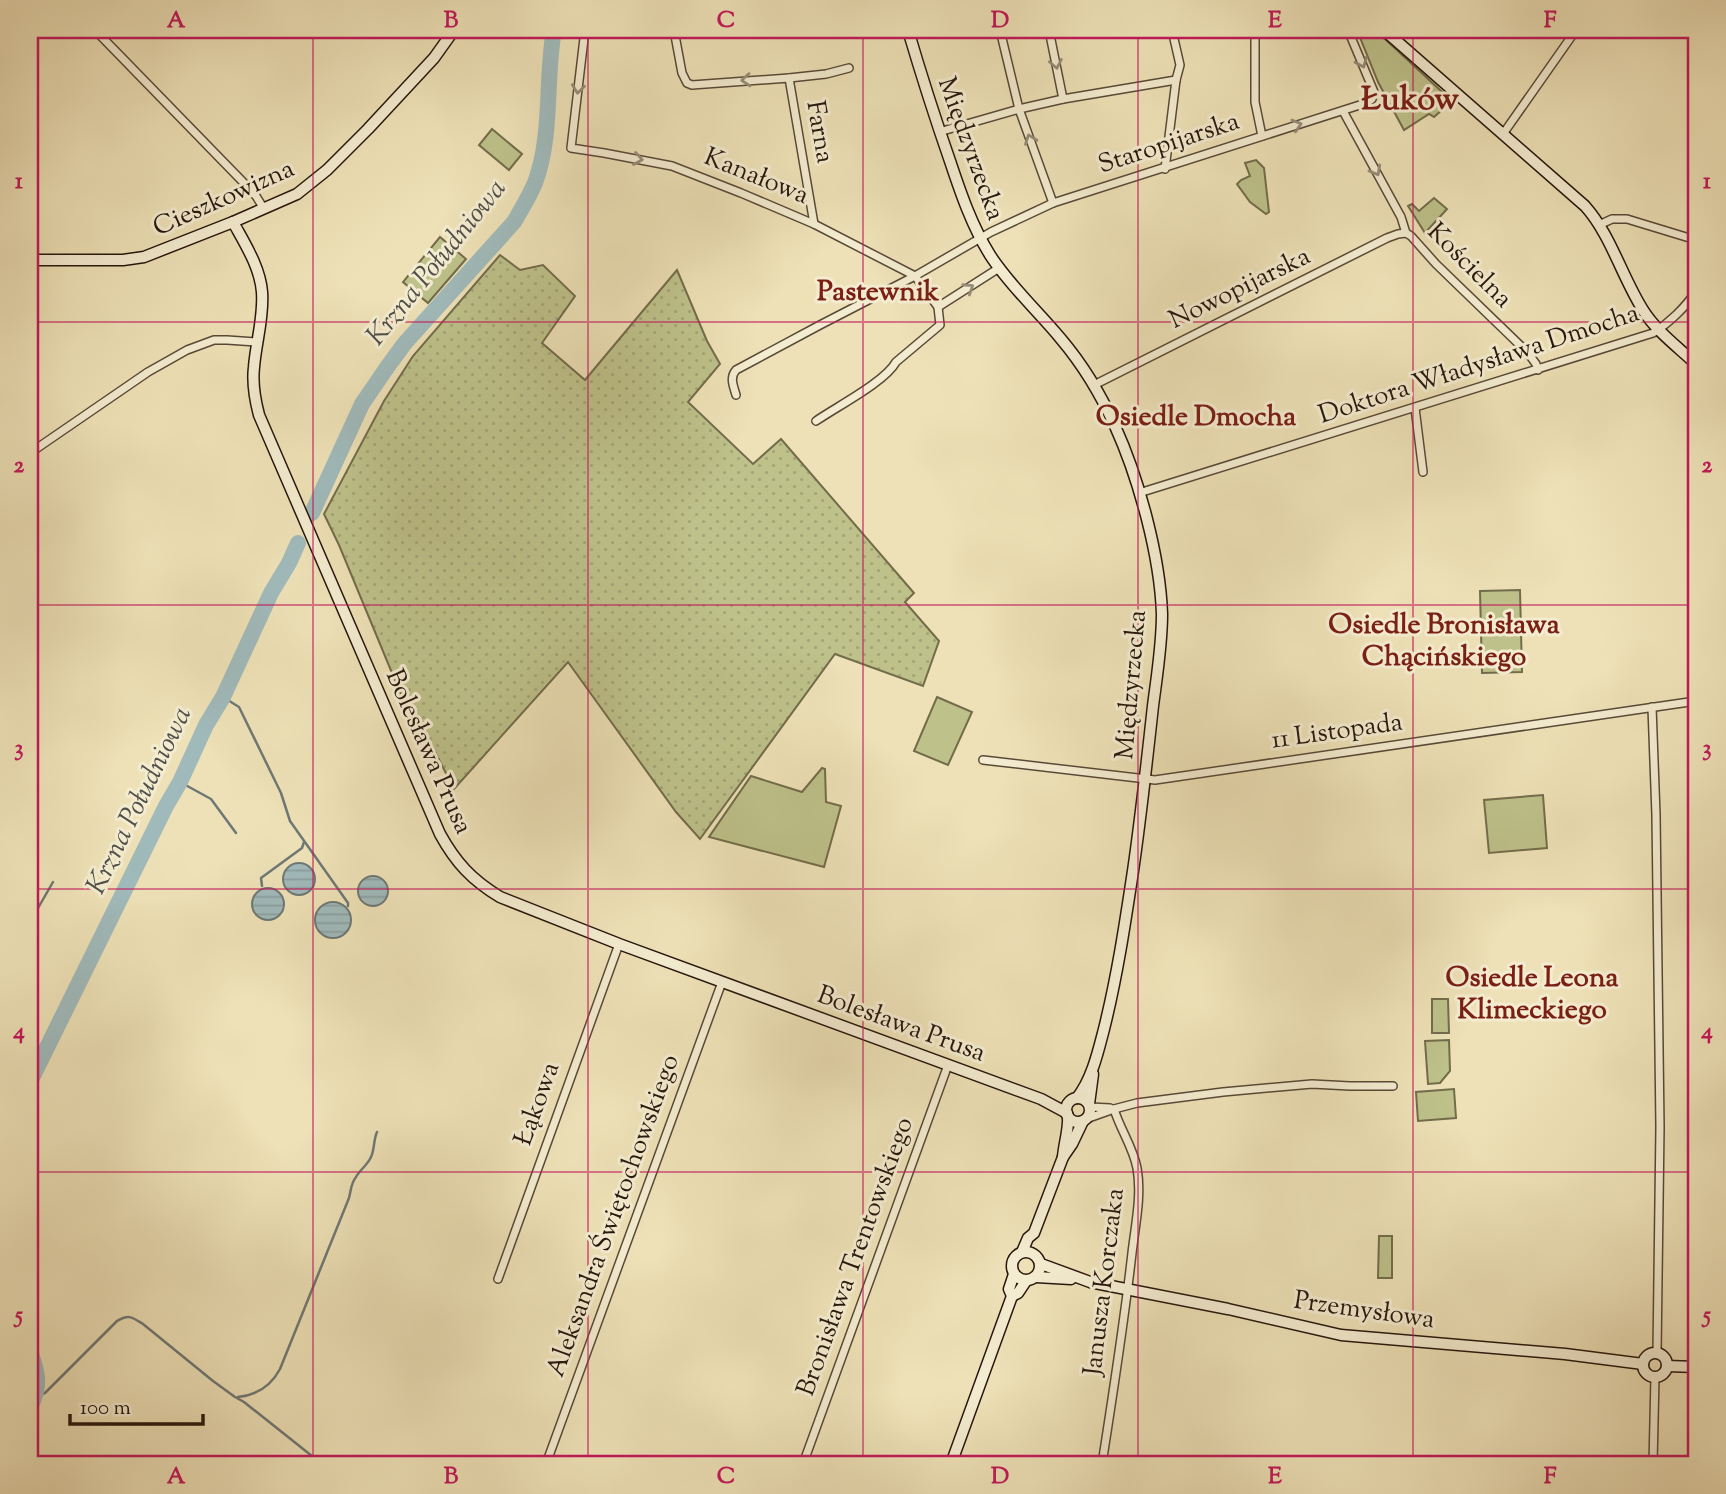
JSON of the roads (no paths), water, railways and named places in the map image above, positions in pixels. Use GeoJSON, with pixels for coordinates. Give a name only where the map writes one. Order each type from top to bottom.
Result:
{"type":"FeatureCollection","features":[{"type":"Feature","properties":{"kind":"street"},"geometry":{"type":"LineString","coordinates":[[95,30],[242,181],[264,209]]}},
{"type":"Feature","properties":{"kind":"street","name":"Cieszkowizna"},"geometry":{"type":"LineString","coordinates":[[30,260],[132,260],[159,252],[297,194],[327,170],[419,74],[454,30]]}},
{"type":"Feature","properties":{"kind":"street","name":"Kanałowa"},"geometry":{"type":"LineString","coordinates":[[585,30],[571,148],[672,166],[814,224],[915,276]]}},
{"type":"Feature","properties":{"kind":"street","name":"Farna"},"geometry":{"type":"LineString","coordinates":[[674,30],[682,73],[692,85],[789,78],[814,224]]}},
{"type":"Feature","properties":{"kind":"street","name":"Międzyrzecka"},"geometry":{"type":"LineString","coordinates":[[908,30],[939,132],[965,206],[980,238],[999,268],[1061,339],[1094,385],[1122,443],[1139,493],[1155,559],[1162,617],[1146,779],[1118,965],[1093,1066],[1090,1114],[1063,1157],[1034,1233],[1028,1238],[1028,1253]]}},
{"type":"Feature","properties":{"kind":"street"},"geometry":{"type":"LineString","coordinates":[[1000,30],[1019,109],[1053,203]]}},
{"type":"Feature","properties":{"kind":"street"},"geometry":{"type":"LineString","coordinates":[[1049,30],[1063,99]]}},
{"type":"Feature","properties":{"kind":"street"},"geometry":{"type":"LineString","coordinates":[[1165,169],[1180,60],[1172,30]]}},
{"type":"Feature","properties":{"kind":"street"},"geometry":{"type":"LineString","coordinates":[[1255,30],[1255,102],[1262,136]]}},
{"type":"Feature","properties":{"kind":"street","name":"Staropijarska"},"geometry":{"type":"LineString","coordinates":[[980,238],[1053,203],[1366,103],[1374,96],[1374,92],[1348,30]]}},
{"type":"Feature","properties":{"kind":"street"},"geometry":{"type":"LineString","coordinates":[[1384,30],[1585,206],[1599,225],[1649,319],[1696,364]]}},
{"type":"Feature","properties":{"kind":"street"},"geometry":{"type":"LineString","coordinates":[[1503,134],[1576,30]]}},
{"type":"Feature","properties":{"kind":"street"},"geometry":{"type":"LineString","coordinates":[[789,78],[826,74],[849,68]]}},
{"type":"Feature","properties":{"kind":"street"},"geometry":{"type":"LineString","coordinates":[[939,132],[1063,99],[1176,80]]}},
{"type":"Feature","properties":{"kind":"street","name":"Kościelna"},"geometry":{"type":"LineString","coordinates":[[1343,111],[1401,216],[1405,233],[1528,353],[1538,370]]}},
{"type":"Feature","properties":{"kind":"street"},"geometry":{"type":"LineString","coordinates":[[1599,225],[1612,219],[1627,219],[1696,240]]}},
{"type":"Feature","properties":{"kind":"street","name":"Bolesława Prusa"},"geometry":{"type":"LineString","coordinates":[[233,222],[257,270],[262,290],[262,311],[253,370],[259,415],[427,806],[450,852],[468,875],[500,897],[619,944],[1041,1099],[1070,1107]]}},
{"type":"Feature","properties":{"kind":"street","name":"Nowopijarska"},"geometry":{"type":"LineString","coordinates":[[1094,385],[1387,238],[1405,233]]}},
{"type":"Feature","properties":{"kind":"street"},"geometry":{"type":"LineString","coordinates":[[736,395],[732,383],[736,370],[915,276],[980,238]]}},
{"type":"Feature","properties":{"kind":"street"},"geometry":{"type":"LineString","coordinates":[[938,307],[999,268]]}},
{"type":"Feature","properties":{"kind":"street"},"geometry":{"type":"LineString","coordinates":[[816,421],[881,379],[892,370],[896,362],[940,325],[938,307],[915,276]]}},
{"type":"Feature","properties":{"kind":"street","name":"Doktora Władysława Dmocha"},"geometry":{"type":"LineString","coordinates":[[1139,493],[1653,333],[1691,299],[1696,291]]}},
{"type":"Feature","properties":{"kind":"street"},"geometry":{"type":"LineString","coordinates":[[30,453],[180,353],[214,341],[257,342]]}},
{"type":"Feature","properties":{"kind":"street"},"geometry":{"type":"LineString","coordinates":[[1415,408],[1423,472]]}},
{"type":"Feature","properties":{"kind":"street","name":"11 Listopada"},"geometry":{"type":"LineString","coordinates":[[983,760],[1162,779],[1696,701]]}},
{"type":"Feature","properties":{"kind":"street"},"geometry":{"type":"LineString","coordinates":[[1652,707],[1660,1127],[1657,1353]]}},
{"type":"Feature","properties":{"kind":"street","name":"Łąkowa"},"geometry":{"type":"LineString","coordinates":[[498,1279],[619,944]]}},
{"type":"Feature","properties":{"kind":"street","name":"Aleksandra Świętochowskiego"},"geometry":{"type":"LineString","coordinates":[[546,1464],[722,982]]}},
{"type":"Feature","properties":{"kind":"street","name":"Bronisława Trentowskiego"},"geometry":{"type":"LineString","coordinates":[[803,1464],[948,1065]]}},
{"type":"Feature","properties":{"kind":"street","name":"Międzyrzecka"},"geometry":{"type":"LineString","coordinates":[[1063,1157],[1070,1107],[1093,1066]]}},
{"type":"Feature","properties":{"kind":"street"},"geometry":{"type":"LineString","coordinates":[[1114,1109],[1089,1105],[1084,1099],[1070,1107],[1076,1122],[1137,1103],[1286,1086],[1393,1086]]}},
{"type":"Feature","properties":{"kind":"street","name":"Janusza Korczaka"},"geometry":{"type":"LineString","coordinates":[[1102,1464],[1128,1289],[1138,1198],[1135,1159],[1114,1109]]}},
{"type":"Feature","properties":{"kind":"street"},"geometry":{"type":"LineString","coordinates":[[1012,1296],[1040,1271],[1041,1264],[1038,1258],[1028,1253],[1014,1259],[1014,1274],[1021,1280],[1031,1279]]}},
{"type":"Feature","properties":{"kind":"street","name":"Przemysłowa"},"geometry":{"type":"LineString","coordinates":[[1041,1264],[1082,1279],[1341,1335],[1565,1354],[1643,1364]]}},
{"type":"Feature","properties":{"kind":"street"},"geometry":{"type":"LineString","coordinates":[[951,1464],[1012,1296],[1009,1289],[1014,1274]]}},
{"type":"Feature","properties":{"kind":"street","name":"Przemysłowa"},"geometry":{"type":"LineString","coordinates":[[1031,1279],[1082,1279]]}},
{"type":"Feature","properties":{"kind":"street"},"geometry":{"type":"LineString","coordinates":[[1657,1353],[1664,1356],[1667,1366],[1662,1375],[1655,1377],[1648,1374],[1643,1364],[1648,1354],[1657,1353]]}},
{"type":"Feature","properties":{"kind":"street"},"geometry":{"type":"LineString","coordinates":[[1667,1366],[1696,1367]]}},
{"type":"Feature","properties":{"kind":"street"},"geometry":{"type":"LineString","coordinates":[[1653,1464],[1655,1377]]}},
{"type":"Feature","properties":{"kind":"water"},"geometry":{"type":"Polygon","coordinates":[[[299,863],[311,867],[315,879],[311,891],[299,895],[287,891],[283,879],[287,867],[299,863]]]}},
{"type":"Feature","properties":{"kind":"water"},"geometry":{"type":"Polygon","coordinates":[[[373,876],[384,880],[388,891],[384,902],[373,906],[362,902],[358,891],[362,880],[373,876]]]}},
{"type":"Feature","properties":{"kind":"water"},"geometry":{"type":"Polygon","coordinates":[[[268,888],[280,892],[284,904],[280,916],[268,920],[256,916],[252,904],[256,892],[268,888]]]}},
{"type":"Feature","properties":{"kind":"water"},"geometry":{"type":"Polygon","coordinates":[[[333,902],[346,907],[351,920],[346,933],[333,938],[320,933],[315,920],[320,907],[333,902]]]}},
{"type":"Feature","properties":{"kind":"waterway","name":"Krzna Południowa"},"geometry":{"type":"LineString","coordinates":[[312,513],[362,404],[405,343],[514,222],[530,193],[541,164],[547,126],[554,30]]}},
{"type":"Feature","properties":{"kind":"waterway","name":"Krzna Południowa"},"geometry":{"type":"LineString","coordinates":[[30,1082],[298,543]]}},
{"type":"Feature","properties":{"kind":"waterway"},"geometry":{"type":"LineString","coordinates":[[223,697],[239,707],[281,793],[290,821],[348,906]]}},
{"type":"Feature","properties":{"kind":"waterway"},"geometry":{"type":"LineString","coordinates":[[180,782],[211,799],[236,833]]}},
{"type":"Feature","properties":{"kind":"waterway"},"geometry":{"type":"LineString","coordinates":[[262,886],[261,878],[302,848],[304,842]]}},
{"type":"Feature","properties":{"kind":"waterway"},"geometry":{"type":"LineString","coordinates":[[30,922],[53,882]]}},
{"type":"Feature","properties":{"kind":"waterway"},"geometry":{"type":"LineString","coordinates":[[238,1397],[263,1389],[280,1369],[353,1182],[372,1156],[377,1132]]}},
{"type":"Feature","properties":{"kind":"waterway"},"geometry":{"type":"LineString","coordinates":[[35,1398],[45,1393],[117,1321],[130,1317],[143,1324],[322,1464]]}},
{"type":"Feature","properties":{"kind":"waterway","name":"Krzna Południowa"},"geometry":{"type":"LineString","coordinates":[[30,1352],[37,1380],[36,1393],[30,1407]]}},
{"type":"Feature","properties":{"kind":"district","name":"Łuków"},"geometry":{"type":"Point","coordinates":[1410,101]}},
{"type":"Feature","properties":{"kind":"district","name":"Pastewnik"},"geometry":{"type":"Point","coordinates":[878,293]}},
{"type":"Feature","properties":{"kind":"district","name":"Osiedle Dmocha"},"geometry":{"type":"Point","coordinates":[1196,418]}},
{"type":"Feature","properties":{"kind":"district","name":"Osiedle Bronisława Chącińskiego"},"geometry":{"type":"Point","coordinates":[1444,642]}},
{"type":"Feature","properties":{"kind":"district","name":"Osiedle Leona Klimeckiego"},"geometry":{"type":"Point","coordinates":[1532,995]}}]}
